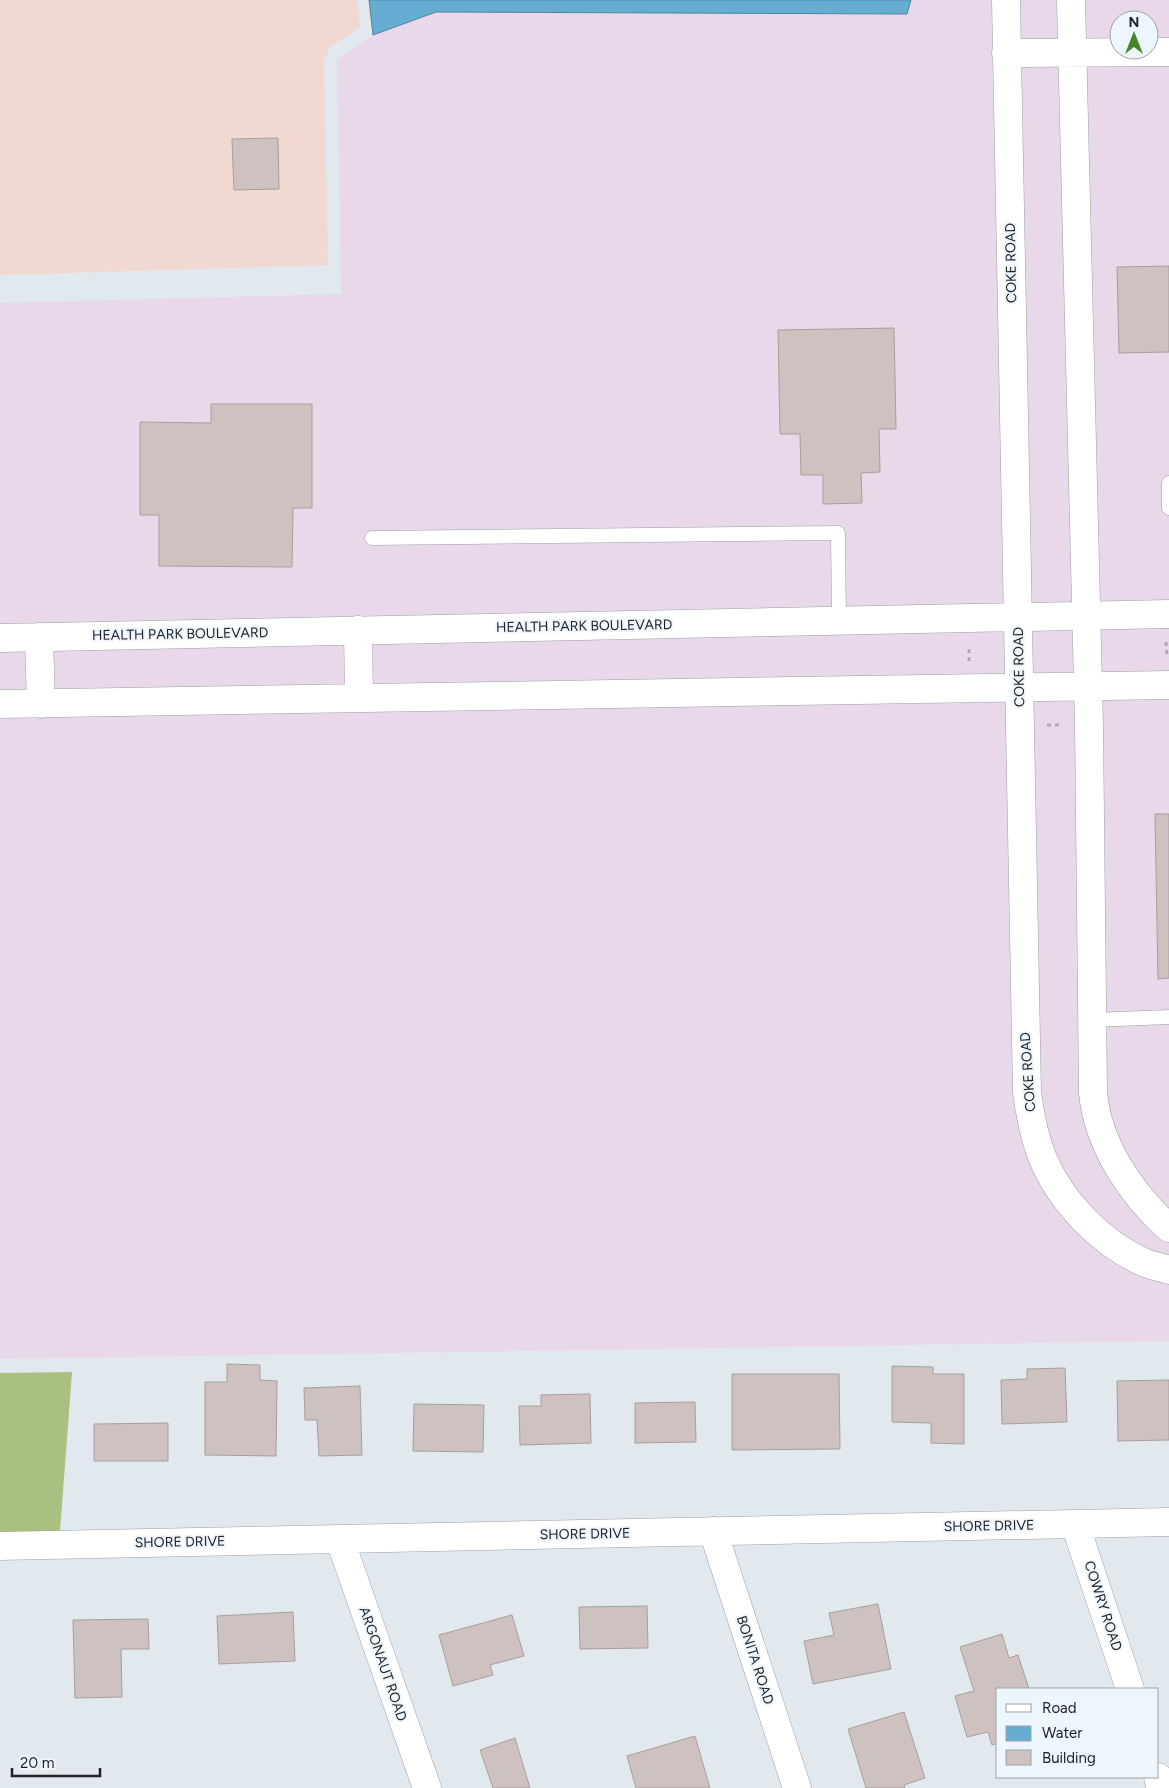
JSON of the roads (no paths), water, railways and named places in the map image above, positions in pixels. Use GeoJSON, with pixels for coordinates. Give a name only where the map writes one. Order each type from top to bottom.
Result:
{"type":"FeatureCollection","features":[{"type":"Feature","properties":{"kind":"street","name":"COKE ROAD"},"geometry":{"type":"LineString","coordinates":[[1006,0],[1025,1021],[1027,1092],[1031,1125],[1043,1159],[1058,1188],[1088,1223],[1116,1246],[1144,1263],[1169,1270]]}},
{"type":"Feature","properties":{"kind":"street"},"geometry":{"type":"LineString","coordinates":[[1071,0],[1088,685],[1093,1093],[1095,1111],[1104,1138],[1116,1164],[1137,1192],[1169,1228]]}},
{"type":"Feature","properties":{"kind":"street"},"geometry":{"type":"LineString","coordinates":[[1006,53],[1169,52]]}},
{"type":"Feature","properties":{"kind":"street","name":"HEALTH PARK BOULEVARD"},"geometry":{"type":"LineString","coordinates":[[0,638],[1169,614]]}},
{"type":"Feature","properties":{"kind":"street"},"geometry":{"type":"LineString","coordinates":[[358,630],[359,697]]}},
{"type":"Feature","properties":{"kind":"street"},"geometry":{"type":"LineString","coordinates":[[39,637],[41,704]]}},
{"type":"Feature","properties":{"kind":"street"},"geometry":{"type":"LineString","coordinates":[[0,704],[1169,685]]}},
{"type":"Feature","properties":{"kind":"street","name":"SHORE DRIVE"},"geometry":{"type":"LineString","coordinates":[[0,1546],[1169,1522]]}},
{"type":"Feature","properties":{"kind":"street","name":"COWRY ROAD"},"geometry":{"type":"LineString","coordinates":[[1075,1524],[1130,1688]]}},
{"type":"Feature","properties":{"kind":"street","name":"BONITA ROAD"},"geometry":{"type":"LineString","coordinates":[[713,1531],[797,1788]]}},
{"type":"Feature","properties":{"kind":"street","name":"ARGONAUT ROAD"},"geometry":{"type":"LineString","coordinates":[[340,1540],[427,1788]]}},
{"type":"Feature","properties":{"kind":"lane"},"geometry":{"type":"LineString","coordinates":[[1169,483],[1169,508]]}},
{"type":"Feature","properties":{"kind":"lane"},"geometry":{"type":"LineString","coordinates":[[372,538],[838,533],[839,621]]}},
{"type":"Feature","properties":{"kind":"lane"},"geometry":{"type":"LineString","coordinates":[[1093,1020],[1169,1017]]}},
{"type":"Feature","properties":{"kind":"water"},"geometry":{"type":"Polygon","coordinates":[[[369,0],[911,0],[907,14],[436,12],[373,35],[369,0]]]}}]}
